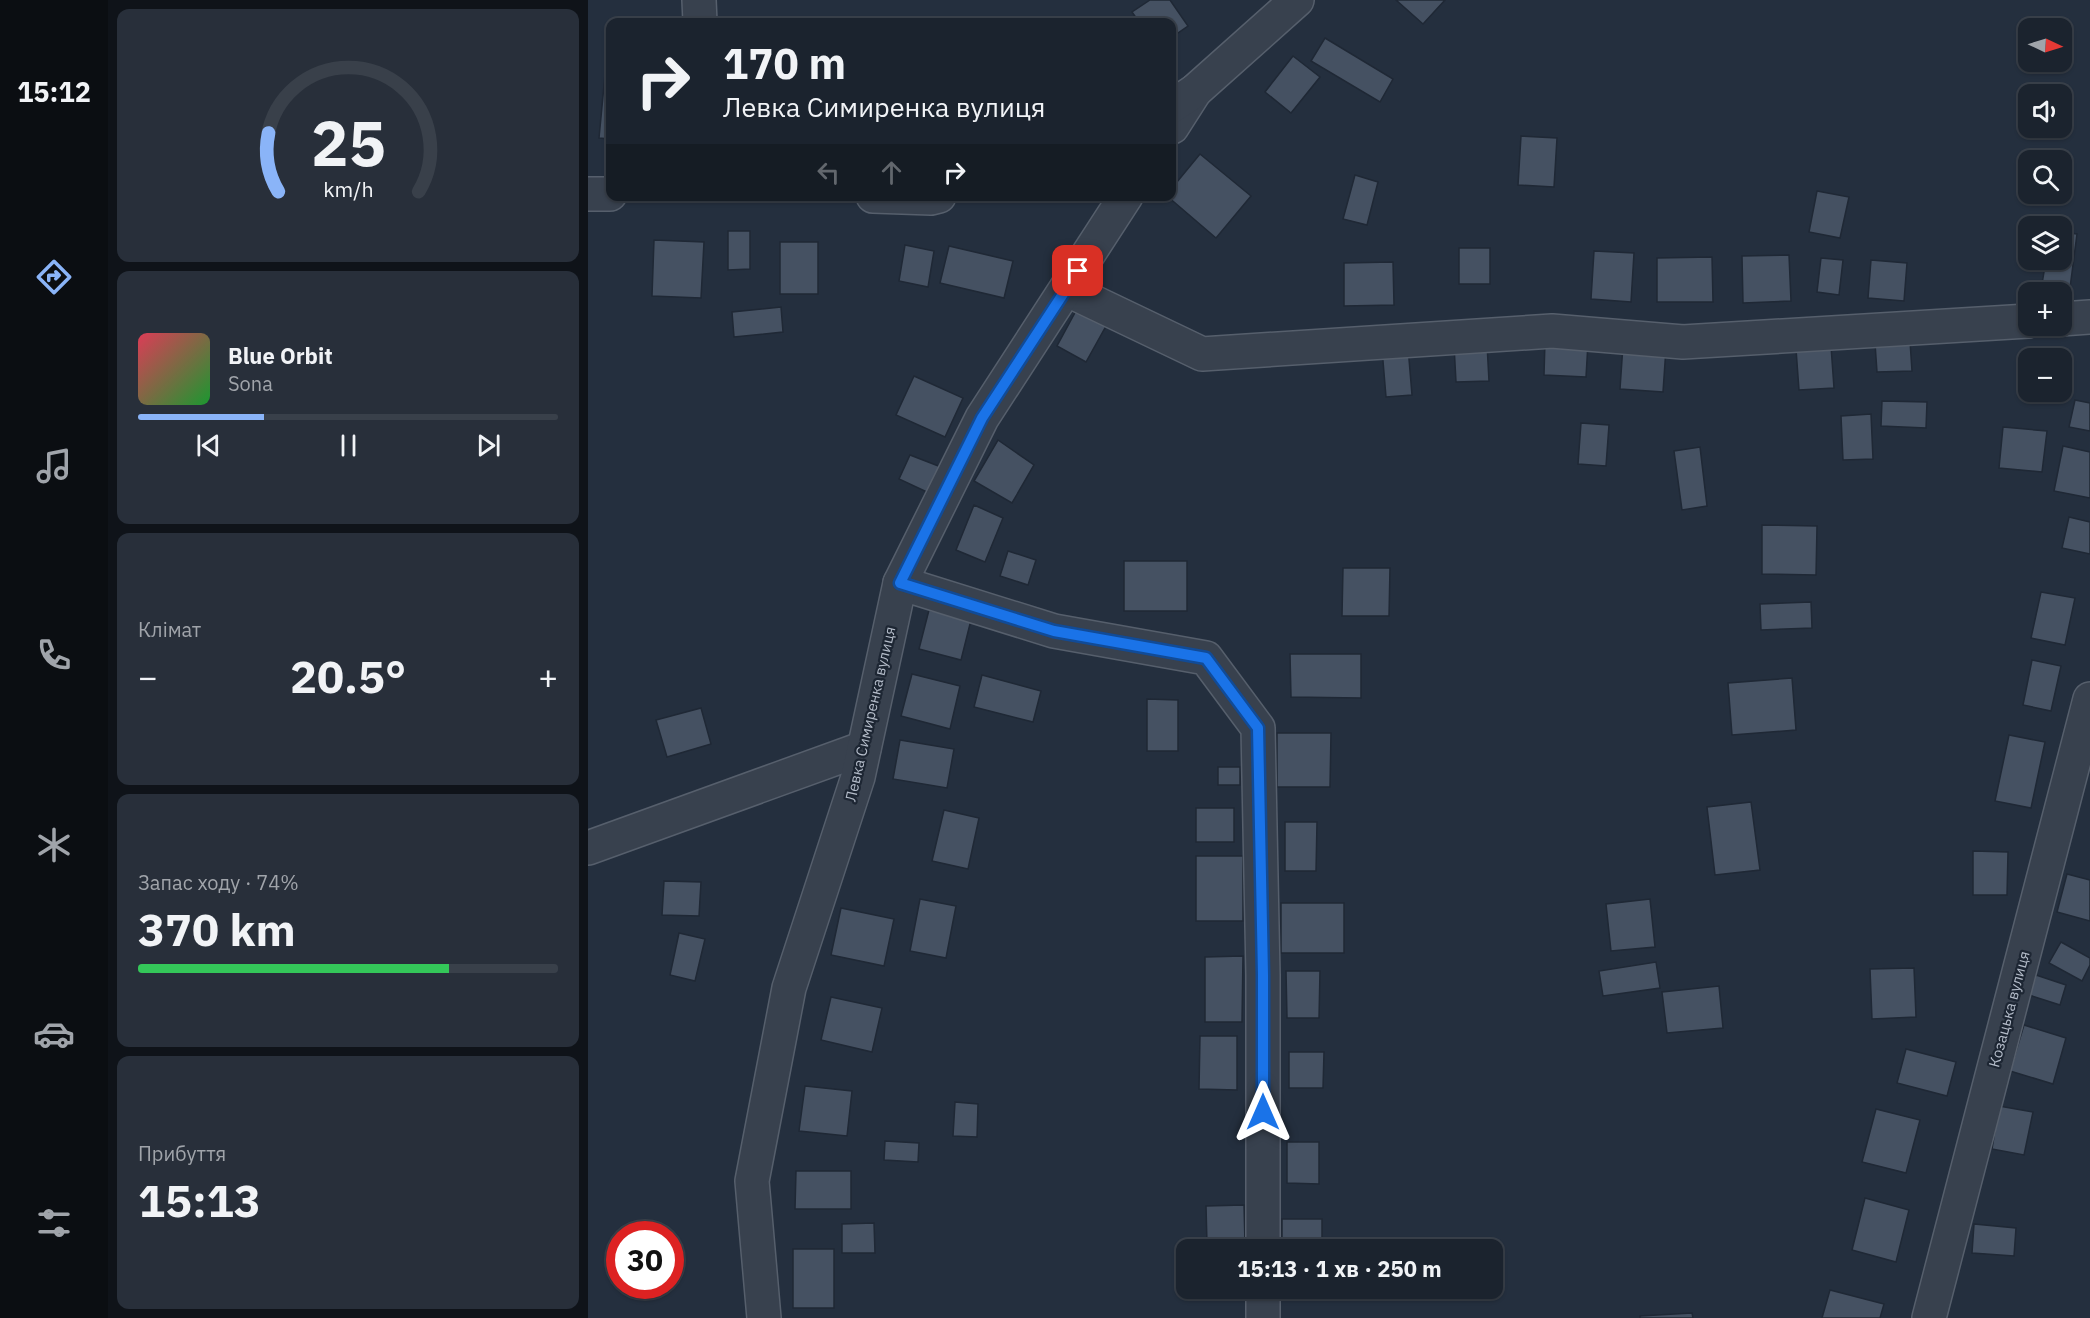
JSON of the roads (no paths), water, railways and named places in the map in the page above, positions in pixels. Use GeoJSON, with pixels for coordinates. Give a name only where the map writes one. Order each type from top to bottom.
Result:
{"type":"FeatureCollection","features":[{"type":"Feature","properties":{"kind":"street"},"geometry":{"type":"LineString","coordinates":[[699,0],[700,18]]}},
{"type":"Feature","properties":{"kind":"street"},"geometry":{"type":"LineString","coordinates":[[1176,117],[1183,98],[1297,0]]}},
{"type":"Feature","properties":{"kind":"street"},"geometry":{"type":"LineString","coordinates":[[588,194],[606,194]]}},
{"type":"Feature","properties":{"kind":"street","name":"Левка Симиренка вулиця"},"geometry":{"type":"LineString","coordinates":[[764,1318],[752,1181],[789,988],[858,777],[900,583],[982,418],[1123,201]]}},
{"type":"Feature","properties":{"kind":"street"},"geometry":{"type":"LineString","coordinates":[[1066,289],[1202,354],[1552,331],[1683,342],[2018,322]]}},
{"type":"Feature","properties":{"kind":"street"},"geometry":{"type":"LineString","coordinates":[[2072,318],[2090,317]]}},
{"type":"Feature","properties":{"kind":"street"},"geometry":{"type":"LineString","coordinates":[[900,583],[1054,631],[1206,658],[1258,728],[1263,975],[1263,1239]]}},
{"type":"Feature","properties":{"kind":"street","name":"Козацька вулиця"},"geometry":{"type":"LineString","coordinates":[[1929,1318],[2090,699]]}},
{"type":"Feature","properties":{"kind":"street"},"geometry":{"type":"LineString","coordinates":[[588,848],[864,748]]}},
{"type":"Feature","properties":{"kind":"street"},"geometry":{"type":"LineString","coordinates":[[1263,1299],[1263,1318]]}}]}
